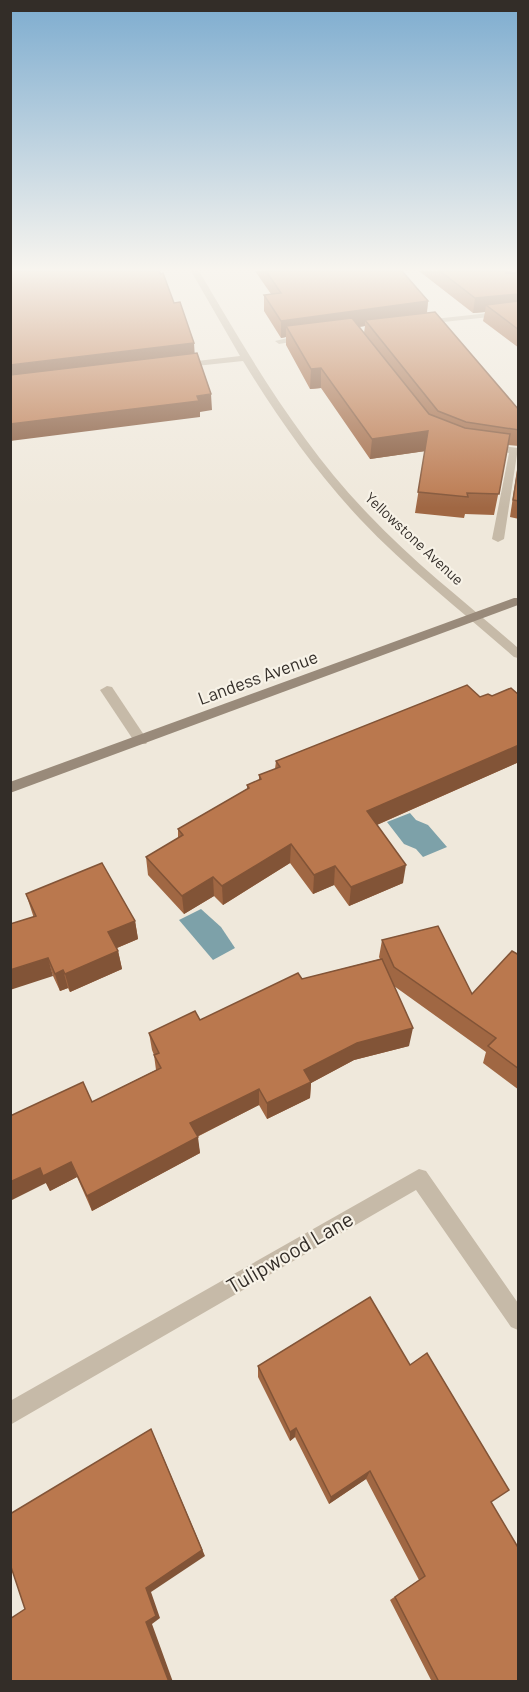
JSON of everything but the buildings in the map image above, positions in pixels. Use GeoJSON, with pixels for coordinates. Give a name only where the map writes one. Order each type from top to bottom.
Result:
{"type":"FeatureCollection","features":[{"type":"Feature","properties":{"kind":"main road","name":"Landess Avenue"},"geometry":{"type":"LineString","coordinates":[[10,788],[519,601]]}},
{"type":"Feature","properties":{"kind":"street","name":"Yellowstone Avenue"},"geometry":{"type":"LineString","coordinates":[[240,350],[323,470],[365,518],[519,654]]}},
{"type":"Feature","properties":{"kind":"street"},"geometry":{"type":"LineString","coordinates":[[175,367],[245,358]]}},
{"type":"Feature","properties":{"kind":"street"},"geometry":{"type":"LineString","coordinates":[[480,446],[516,451],[498,539]]}},
{"type":"Feature","properties":{"kind":"street"},"geometry":{"type":"LineString","coordinates":[[107,690],[141,741]]}},
{"type":"Feature","properties":{"kind":"street","name":"Tulipwood Lane"},"geometry":{"type":"LineString","coordinates":[[10,1414],[418,1178],[519,1320]]}},
{"type":"Feature","properties":{"kind":"water"},"geometry":{"type":"Polygon","coordinates":[[[410,813],[416,820],[428,825],[447,847],[423,857],[416,849],[404,844],[387,822],[410,813]]]}},
{"type":"Feature","properties":{"kind":"water"},"geometry":{"type":"Polygon","coordinates":[[[201,909],[221,927],[235,948],[213,960],[179,920],[201,909]]]}}]}
